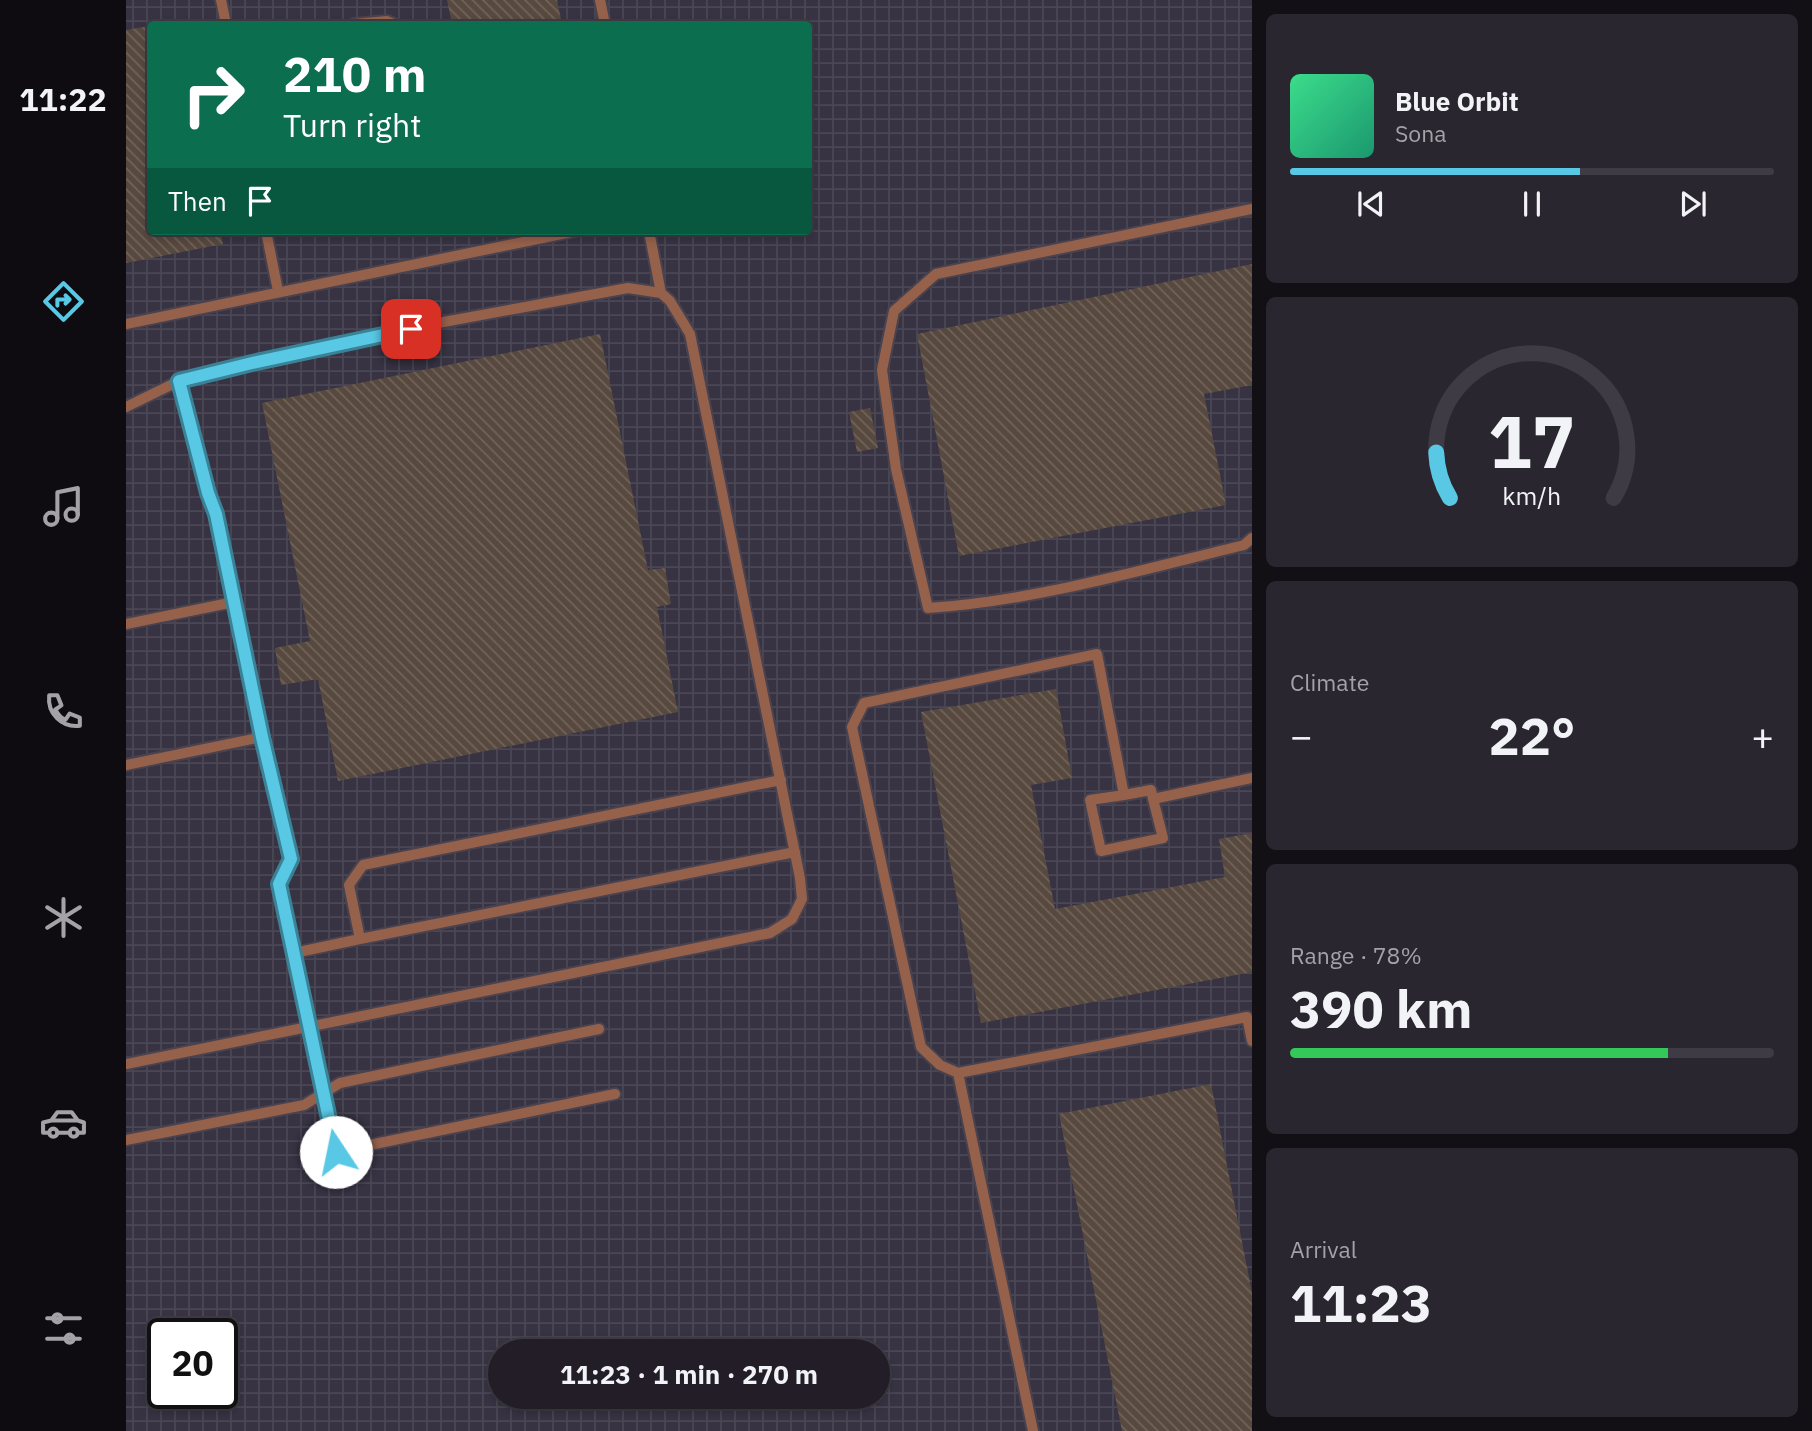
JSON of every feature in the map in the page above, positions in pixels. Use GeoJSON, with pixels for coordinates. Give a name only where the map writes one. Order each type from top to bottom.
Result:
{"type":"FeatureCollection","features":[{"type":"Feature","properties":{"kind":"lane"},"geometry":{"type":"LineString","coordinates":[[221,0],[225,21]]}},
{"type":"Feature","properties":{"kind":"lane"},"geometry":{"type":"LineString","coordinates":[[600,0],[604,21]]}},
{"type":"Feature","properties":{"kind":"lane"},"geometry":{"type":"LineString","coordinates":[[1252,209],[936,274],[894,312],[883,370],[896,469],[928,608],[975,604],[1138,571],[1244,545],[1252,538]]}},
{"type":"Feature","properties":{"kind":"lane"},"geometry":{"type":"LineString","coordinates":[[267,235],[278,291]]}},
{"type":"Feature","properties":{"kind":"lane"},"geometry":{"type":"LineString","coordinates":[[126,324],[556,235]]}},
{"type":"Feature","properties":{"kind":"lane"},"geometry":{"type":"LineString","coordinates":[[650,235],[661,293]]}},
{"type":"Feature","properties":{"kind":"lane"},"geometry":{"type":"LineString","coordinates":[[126,407],[179,381],[438,323],[628,288],[661,293],[670,300],[690,334],[781,780],[802,899],[792,919],[770,933],[126,1063]]}},
{"type":"Feature","properties":{"kind":"lane"},"geometry":{"type":"LineString","coordinates":[[179,381],[216,514],[262,737],[291,859],[279,884],[336,1152],[615,1094]]}},
{"type":"Feature","properties":{"kind":"lane"},"geometry":{"type":"LineString","coordinates":[[126,625],[234,602]]}},
{"type":"Feature","properties":{"kind":"lane"},"geometry":{"type":"LineString","coordinates":[[1124,795],[1097,654],[864,703],[852,727],[921,1047],[940,1065],[958,1073],[1250,1017],[1252,1041]]}},
{"type":"Feature","properties":{"kind":"lane"},"geometry":{"type":"LineString","coordinates":[[126,765],[262,737]]}},
{"type":"Feature","properties":{"kind":"lane"},"geometry":{"type":"LineString","coordinates":[[1153,799],[1252,778]]}},
{"type":"Feature","properties":{"kind":"lane"},"geometry":{"type":"LineString","coordinates":[[360,939],[349,885],[363,865],[781,780]]}},
{"type":"Feature","properties":{"kind":"lane"},"geometry":{"type":"LineString","coordinates":[[1150,790],[1153,799],[1163,838],[1101,851],[1090,800],[1150,790]]}},
{"type":"Feature","properties":{"kind":"lane"},"geometry":{"type":"LineString","coordinates":[[294,953],[795,852]]}},
{"type":"Feature","properties":{"kind":"lane"},"geometry":{"type":"LineString","coordinates":[[126,1140],[304,1105],[340,1083],[599,1029]]}},
{"type":"Feature","properties":{"kind":"lane"},"geometry":{"type":"LineString","coordinates":[[958,1073],[1033,1431]]}},
{"type":"Feature","properties":{"kind":"shaded area"},"geometry":{"type":"Polygon","coordinates":[[[126,0],[1252,0],[1252,1431],[126,1431],[126,0]]]}},
{"type":"Feature","properties":{"kind":"building"},"geometry":{"type":"Polygon","coordinates":[[[447,0],[557,0],[561,21],[451,21],[447,0]]]}},
{"type":"Feature","properties":{"kind":"building"},"geometry":{"type":"Polygon","coordinates":[[[147,26],[147,235],[221,235],[223,244],[126,263],[126,30],[147,26]]]}},
{"type":"Feature","properties":{"kind":"building"},"geometry":{"type":"Polygon","coordinates":[[[1252,264],[1252,385],[1204,394],[1226,505],[959,556],[917,334],[1252,264]]]}},
{"type":"Feature","properties":{"kind":"building"},"geometry":{"type":"Polygon","coordinates":[[[600,334],[648,570],[665,568],[671,604],[657,607],[678,712],[338,781],[318,679],[281,685],[275,648],[310,641],[262,403],[600,334]]]}},
{"type":"Feature","properties":{"kind":"building"},"geometry":{"type":"Polygon","coordinates":[[[870,408],[878,448],[857,452],[849,412],[870,408]]]}},
{"type":"Feature","properties":{"kind":"building"},"geometry":{"type":"Polygon","coordinates":[[[1056,689],[1072,778],[1031,785],[1055,909],[1225,877],[1219,839],[1252,833],[1252,972],[981,1023],[921,712],[1056,689]]]}},
{"type":"Feature","properties":{"kind":"building"},"geometry":{"type":"Polygon","coordinates":[[[1211,1084],[1252,1293],[1252,1431],[1122,1431],[1059,1114],[1211,1084]]]}},
{"type":"Feature","properties":{"kind":"route"},"geometry":{"type":"LineString","coordinates":[[336,1152],[279,884],[291,859],[262,737],[216,514],[179,381],[411,329]]}}]}
